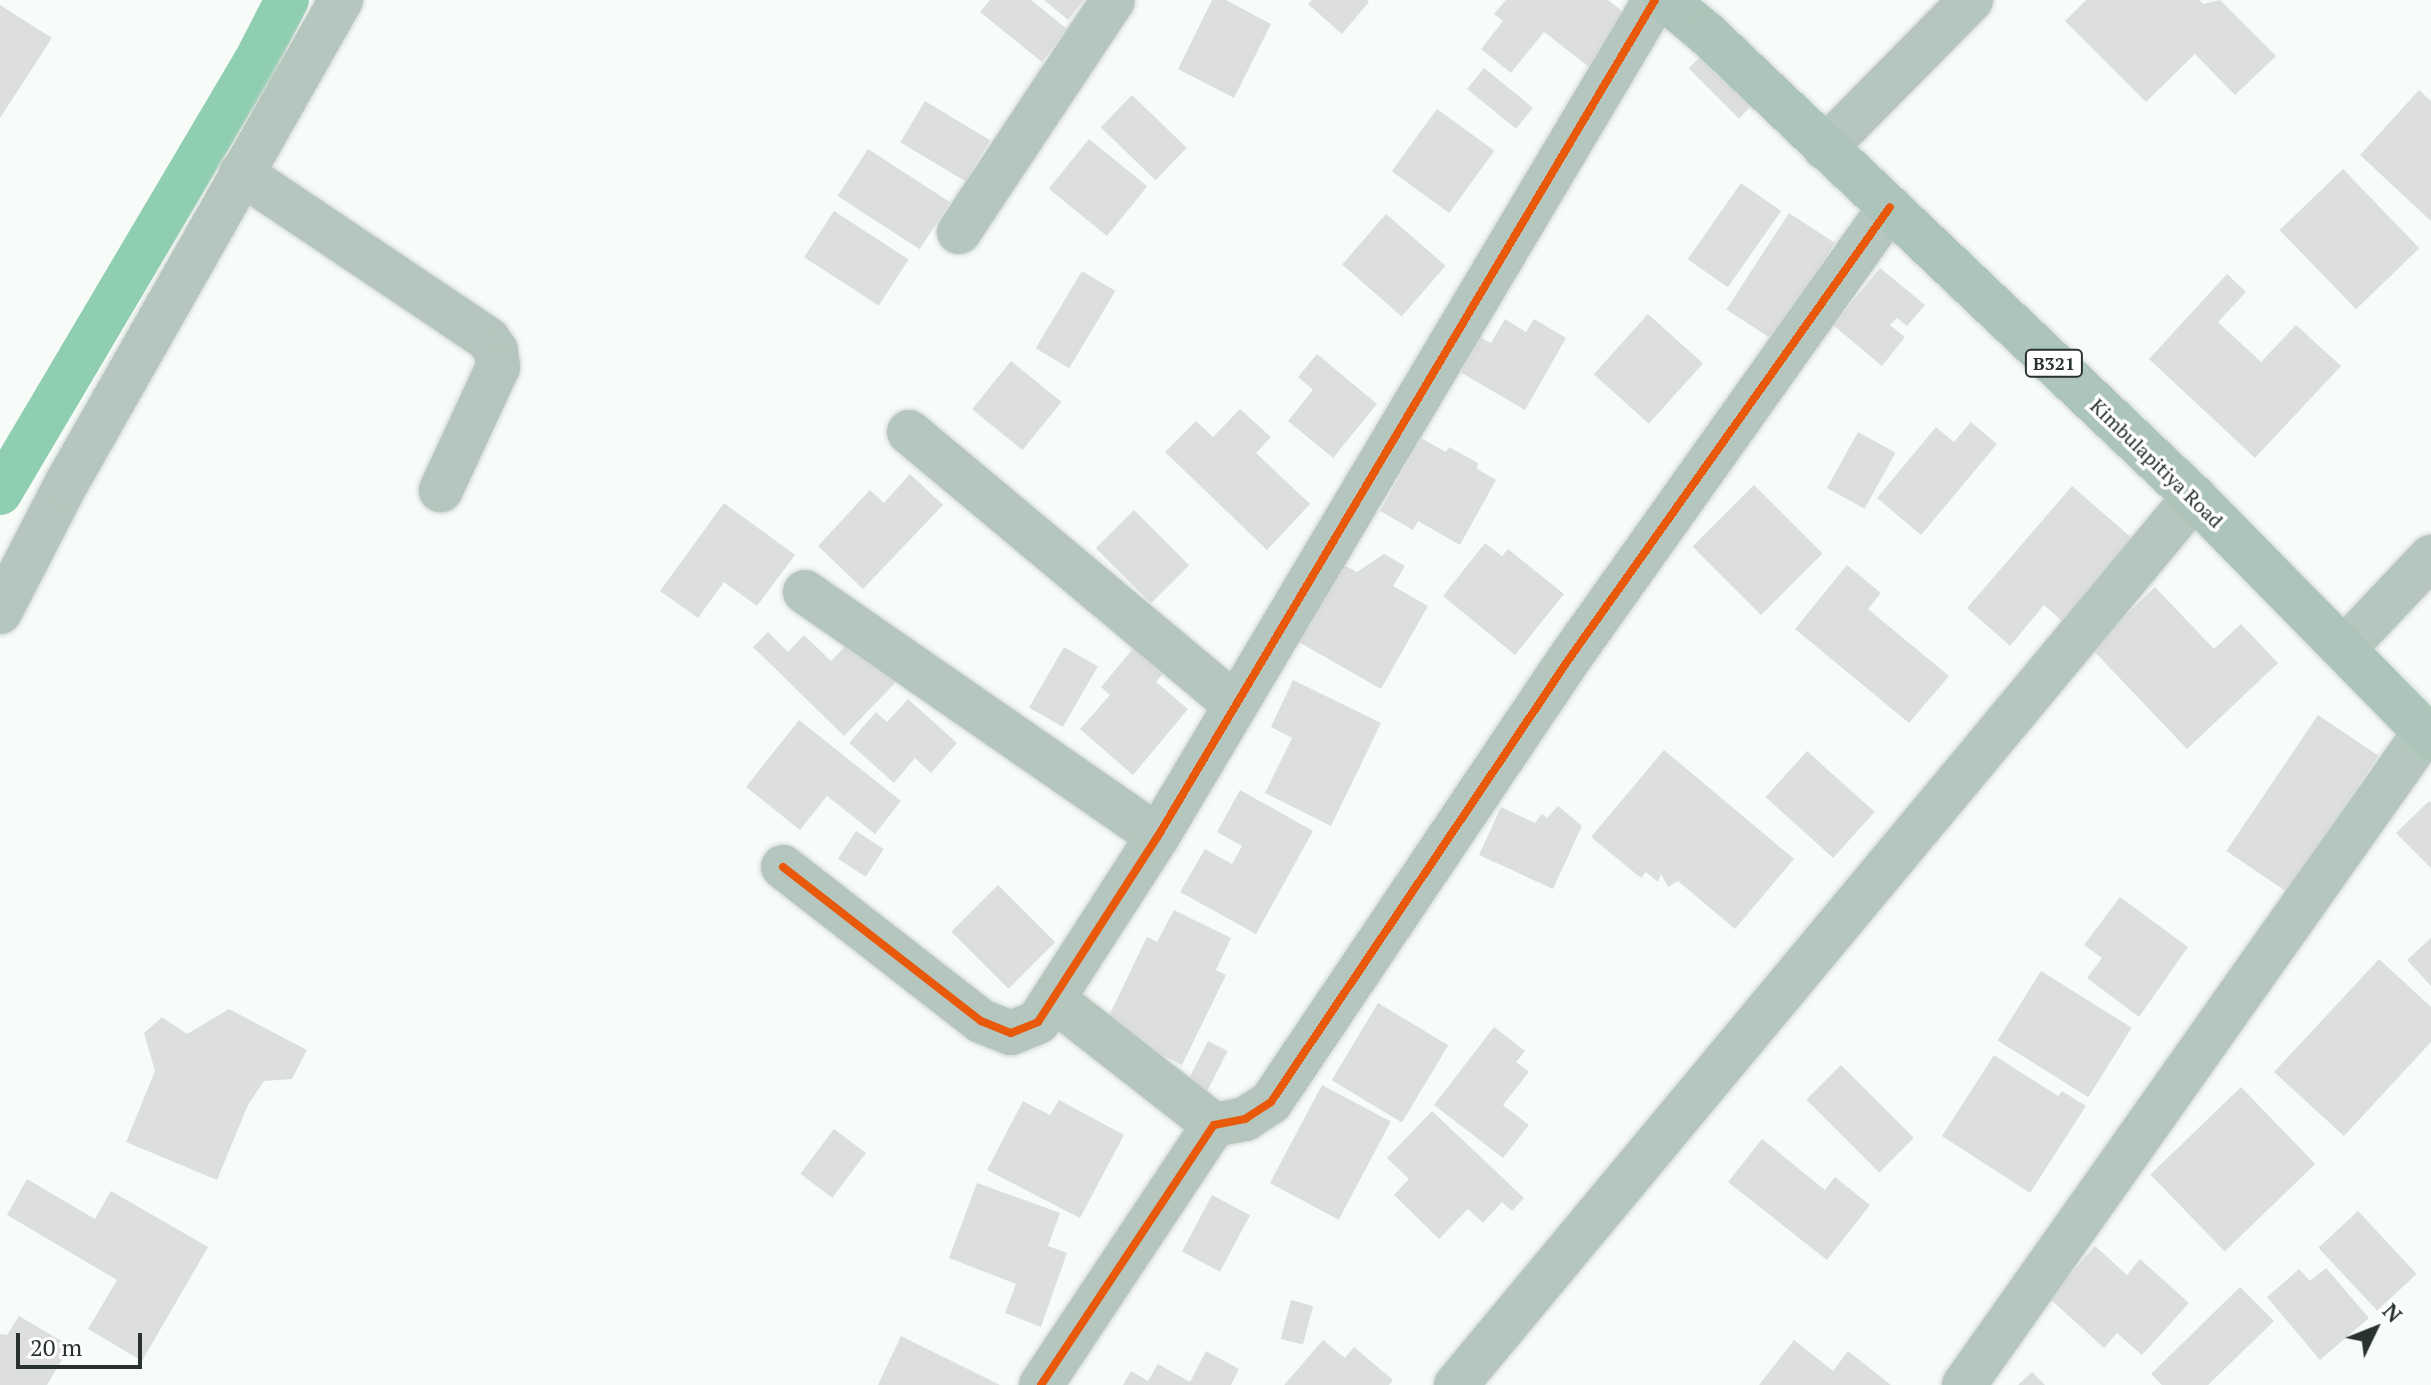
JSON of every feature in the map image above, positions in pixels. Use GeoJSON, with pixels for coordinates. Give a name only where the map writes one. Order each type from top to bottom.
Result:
{"type":"FeatureCollection","features":[{"type":"Feature","properties":{"kind":"main road","name":"Kimbulapitiya Road"},"geometry":{"type":"LineString","coordinates":[[1666,0],[1707,34],[2194,497],[2428,735]]}},
{"type":"Feature","properties":{"kind":"street"},"geometry":{"type":"LineString","coordinates":[[0,612],[65,486],[341,0]]}},
{"type":"Feature","properties":{"kind":"street"},"geometry":{"type":"LineString","coordinates":[[959,232],[1113,0]]}},
{"type":"Feature","properties":{"kind":"street"},"geometry":{"type":"LineString","coordinates":[[783,867],[981,1021],[1011,1033],[1038,1022],[1158,836],[1655,0]]}},
{"type":"Feature","properties":{"kind":"street"},"geometry":{"type":"LineString","coordinates":[[1825,148],[1971,0]]}},
{"type":"Feature","properties":{"kind":"street"},"geometry":{"type":"LineString","coordinates":[[241,173],[488,339],[496,351],[498,367],[441,490]]}},
{"type":"Feature","properties":{"kind":"street"},"geometry":{"type":"LineString","coordinates":[[1041,1385],[1214,1125],[1245,1119],[1271,1102],[1569,659],[1890,207]]}},
{"type":"Feature","properties":{"kind":"street"},"geometry":{"type":"LineString","coordinates":[[909,432],[1236,705]]}},
{"type":"Feature","properties":{"kind":"street"},"geometry":{"type":"LineString","coordinates":[[1456,1385],[2194,497]]}},
{"type":"Feature","properties":{"kind":"street"},"geometry":{"type":"LineString","coordinates":[[2344,649],[2431,557]]}},
{"type":"Feature","properties":{"kind":"street"},"geometry":{"type":"LineString","coordinates":[[805,592],[1158,836]]}},
{"type":"Feature","properties":{"kind":"street"},"geometry":{"type":"LineString","coordinates":[[1964,1385],[2428,735]]}},
{"type":"Feature","properties":{"kind":"street"},"geometry":{"type":"LineString","coordinates":[[1053,999],[1214,1125]]}},
{"type":"Feature","properties":{"kind":"building"},"geometry":{"type":"Polygon","coordinates":[[[990,0],[1031,0],[1067,29],[1042,62],[980,12],[990,0]]]}},
{"type":"Feature","properties":{"kind":"building"},"geometry":{"type":"Polygon","coordinates":[[[1044,0],[1084,0],[1068,20],[1044,0]]]}},
{"type":"Feature","properties":{"kind":"building"},"geometry":{"type":"Polygon","coordinates":[[[1212,0],[1226,0],[1271,24],[1234,98],[1178,69],[1212,0]]]}},
{"type":"Feature","properties":{"kind":"building"},"geometry":{"type":"Polygon","coordinates":[[[1312,0],[1369,2],[1342,34],[1308,4],[1312,0]]]}},
{"type":"Feature","properties":{"kind":"building"},"geometry":{"type":"Polygon","coordinates":[[[1506,0],[1608,0],[1632,19],[1592,69],[1544,32],[1511,73],[1481,49],[1503,21],[1494,14],[1506,0]]]}},
{"type":"Feature","properties":{"kind":"building"},"geometry":{"type":"Polygon","coordinates":[[[2086,0],[2199,0],[2203,4],[2220,0],[2276,56],[2235,95],[2195,54],[2146,102],[2065,21],[2086,0]]]}},
{"type":"Feature","properties":{"kind":"building"},"geometry":{"type":"Polygon","coordinates":[[[0,5],[52,38],[0,118],[0,5]]]}},
{"type":"Feature","properties":{"kind":"building"},"geometry":{"type":"Polygon","coordinates":[[[1712,45],[1762,95],[1739,119],[1689,68],[1712,45]]]}},
{"type":"Feature","properties":{"kind":"building"},"geometry":{"type":"Polygon","coordinates":[[[1484,68],[1533,108],[1516,129],[1467,89],[1484,68]]]}},
{"type":"Feature","properties":{"kind":"building"},"geometry":{"type":"Polygon","coordinates":[[[2419,90],[2431,101],[2431,221],[2360,155],[2419,90]]]}},
{"type":"Feature","properties":{"kind":"building"},"geometry":{"type":"Polygon","coordinates":[[[1132,95],[1187,148],[1155,180],[1101,127],[1132,95]]]}},
{"type":"Feature","properties":{"kind":"building"},"geometry":{"type":"Polygon","coordinates":[[[925,101],[990,140],[965,181],[900,142],[925,101]]]}},
{"type":"Feature","properties":{"kind":"building"},"geometry":{"type":"Polygon","coordinates":[[[1437,109],[1494,151],[1449,213],[1392,171],[1437,109]]]}},
{"type":"Feature","properties":{"kind":"building"},"geometry":{"type":"Polygon","coordinates":[[[1089,139],[1147,186],[1107,236],[1049,189],[1089,139]]]}},
{"type":"Feature","properties":{"kind":"building"},"geometry":{"type":"Polygon","coordinates":[[[868,149],[950,202],[920,249],[838,196],[868,149]]]}},
{"type":"Feature","properties":{"kind":"building"},"geometry":{"type":"Polygon","coordinates":[[[2343,169],[2419,248],[2356,309],[2280,230],[2343,169]]]}},
{"type":"Feature","properties":{"kind":"building"},"geometry":{"type":"Polygon","coordinates":[[[1741,183],[1781,211],[1728,287],[1688,259],[1741,183]]]}},
{"type":"Feature","properties":{"kind":"building"},"geometry":{"type":"Polygon","coordinates":[[[834,211],[909,259],[879,306],[804,257],[834,211]]]}},
{"type":"Feature","properties":{"kind":"building"},"geometry":{"type":"Polygon","coordinates":[[[1789,213],[1835,243],[1772,339],[1726,309],[1789,213]]]}},
{"type":"Feature","properties":{"kind":"building"},"geometry":{"type":"Polygon","coordinates":[[[1386,214],[1446,266],[1402,316],[1342,265],[1386,214]]]}},
{"type":"Feature","properties":{"kind":"building"},"geometry":{"type":"Polygon","coordinates":[[[1880,268],[1925,305],[1907,326],[1897,318],[1890,325],[1905,337],[1882,366],[1833,325],[1880,268]]]}},
{"type":"Feature","properties":{"kind":"building"},"geometry":{"type":"Polygon","coordinates":[[[1082,271],[1115,291],[1069,368],[1036,348],[1082,271]]]}},
{"type":"Feature","properties":{"kind":"building"},"geometry":{"type":"Polygon","coordinates":[[[2227,274],[2246,292],[2218,322],[2261,362],[2296,325],[2341,366],[2255,458],[2149,359],[2227,274]]]}},
{"type":"Feature","properties":{"kind":"building"},"geometry":{"type":"Polygon","coordinates":[[[1648,314],[1703,364],[1649,424],[1594,374],[1648,314]]]}},
{"type":"Feature","properties":{"kind":"building"},"geometry":{"type":"Polygon","coordinates":[[[1505,319],[1526,332],[1534,319],[1566,338],[1525,410],[1460,372],[1480,337],[1491,343],[1505,319]]]}},
{"type":"Feature","properties":{"kind":"building"},"geometry":{"type":"Polygon","coordinates":[[[1317,354],[1377,404],[1333,458],[1288,421],[1313,390],[1298,377],[1317,354]]]}},
{"type":"Feature","properties":{"kind":"building"},"geometry":{"type":"Polygon","coordinates":[[[1011,361],[1062,402],[1022,450],[972,409],[1011,361]]]}},
{"type":"Feature","properties":{"kind":"building"},"geometry":{"type":"Polygon","coordinates":[[[1240,409],[1271,437],[1256,453],[1310,504],[1267,550],[1165,452],[1196,421],[1213,437],[1240,409]]]}},
{"type":"Feature","properties":{"kind":"building"},"geometry":{"type":"Polygon","coordinates":[[[1971,422],[1997,444],[1921,535],[1877,498],[1936,427],[1954,442],[1971,422]]]}},
{"type":"Feature","properties":{"kind":"building"},"geometry":{"type":"Polygon","coordinates":[[[1858,432],[1896,453],[1865,509],[1827,488],[1858,432]]]}},
{"type":"Feature","properties":{"kind":"building"},"geometry":{"type":"Polygon","coordinates":[[[1421,438],[1446,452],[1449,447],[1478,463],[1477,469],[1496,480],[1460,545],[1418,521],[1413,530],[1380,511],[1421,438]]]}},
{"type":"Feature","properties":{"kind":"building"},"geometry":{"type":"Polygon","coordinates":[[[910,474],[943,505],[863,589],[818,546],[870,490],[884,503],[910,474]]]}},
{"type":"Feature","properties":{"kind":"building"},"geometry":{"type":"Polygon","coordinates":[[[1754,485],[1823,554],[1761,615],[1692,547],[1754,485]]]}},
{"type":"Feature","properties":{"kind":"building"},"geometry":{"type":"Polygon","coordinates":[[[2072,486],[2133,539],[2062,621],[2044,605],[2010,646],[1967,608],[2072,486]]]}},
{"type":"Feature","properties":{"kind":"building"},"geometry":{"type":"Polygon","coordinates":[[[724,503],[795,555],[757,606],[724,582],[698,618],[660,591],[724,503]]]}},
{"type":"Feature","properties":{"kind":"building"},"geometry":{"type":"Polygon","coordinates":[[[1134,510],[1189,565],[1151,603],[1096,548],[1134,510]]]}},
{"type":"Feature","properties":{"kind":"building"},"geometry":{"type":"Polygon","coordinates":[[[1485,543],[1502,556],[1508,549],[1564,594],[1515,655],[1443,596],[1485,543]]]}},
{"type":"Feature","properties":{"kind":"building"},"geometry":{"type":"Polygon","coordinates":[[[1384,554],[1405,566],[1393,586],[1428,606],[1381,689],[1290,637],[1334,560],[1357,572],[1384,554]]]}},
{"type":"Feature","properties":{"kind":"building"},"geometry":{"type":"Polygon","coordinates":[[[1847,565],[1881,593],[1868,609],[1949,676],[1909,723],[1795,629],[1847,565]]]}},
{"type":"Feature","properties":{"kind":"building"},"geometry":{"type":"Polygon","coordinates":[[[2155,587],[2214,649],[2241,624],[2278,663],[2187,749],[2091,648],[2155,587]]]}},
{"type":"Feature","properties":{"kind":"building"},"geometry":{"type":"Polygon","coordinates":[[[768,632],[788,652],[804,635],[831,661],[852,639],[896,682],[844,736],[753,647],[768,632]]]}},
{"type":"Feature","properties":{"kind":"building"},"geometry":{"type":"Polygon","coordinates":[[[1136,645],[1166,670],[1156,682],[1188,709],[1133,775],[1080,729],[1110,695],[1101,687],[1136,645]]]}},
{"type":"Feature","properties":{"kind":"building"},"geometry":{"type":"Polygon","coordinates":[[[1064,647],[1098,666],[1063,727],[1029,708],[1064,647]]]}},
{"type":"Feature","properties":{"kind":"building"},"geometry":{"type":"Polygon","coordinates":[[[1293,680],[1381,723],[1331,826],[1265,793],[1292,738],[1271,727],[1293,680]]]}},
{"type":"Feature","properties":{"kind":"building"},"geometry":{"type":"Polygon","coordinates":[[[908,699],[957,743],[931,773],[915,758],[894,783],[849,743],[876,712],[887,722],[908,699]]]}},
{"type":"Feature","properties":{"kind":"building"},"geometry":{"type":"Polygon","coordinates":[[[2318,715],[2379,756],[2287,892],[2226,851],[2318,715]]]}},
{"type":"Feature","properties":{"kind":"building"},"geometry":{"type":"Polygon","coordinates":[[[799,720],[901,801],[875,834],[827,796],[800,830],[746,787],[799,720]]]}},
{"type":"Feature","properties":{"kind":"building"},"geometry":{"type":"Polygon","coordinates":[[[1664,750],[1794,859],[1735,929],[1678,881],[1668,887],[1661,874],[1658,882],[1646,872],[1641,878],[1591,837],[1664,750]]]}},
{"type":"Feature","properties":{"kind":"building"},"geometry":{"type":"Polygon","coordinates":[[[1807,751],[1875,812],[1833,858],[1766,797],[1807,751]]]}},
{"type":"Feature","properties":{"kind":"building"},"geometry":{"type":"Polygon","coordinates":[[[1240,790],[1313,831],[1256,934],[1180,892],[1205,849],[1232,864],[1242,846],[1217,832],[1240,790]]]}},
{"type":"Feature","properties":{"kind":"building"},"geometry":{"type":"Polygon","coordinates":[[[2429,801],[2431,803],[2431,868],[2396,833],[2429,801]]]}},
{"type":"Feature","properties":{"kind":"building"},"geometry":{"type":"Polygon","coordinates":[[[1558,806],[1582,826],[1553,889],[1479,855],[1501,807],[1535,823],[1542,814],[1547,818],[1558,806]]]}},
{"type":"Feature","properties":{"kind":"building"},"geometry":{"type":"Polygon","coordinates":[[[856,831],[884,849],[866,877],[838,859],[856,831]]]}},
{"type":"Feature","properties":{"kind":"building"},"geometry":{"type":"Polygon","coordinates":[[[998,885],[1055,942],[1009,989],[951,932],[998,885]]]}},
{"type":"Feature","properties":{"kind":"building"},"geometry":{"type":"Polygon","coordinates":[[[2120,897],[2188,947],[2139,1017],[2087,978],[2102,958],[2084,945],[2120,897]]]}},
{"type":"Feature","properties":{"kind":"building"},"geometry":{"type":"Polygon","coordinates":[[[1174,910],[1231,938],[1216,970],[1226,975],[1182,1065],[1104,1026],[1147,937],[1157,942],[1174,910]]]}},
{"type":"Feature","properties":{"kind":"building"},"geometry":{"type":"Polygon","coordinates":[[[2431,938],[2431,986],[2407,960],[2431,938]]]}},
{"type":"Feature","properties":{"kind":"building"},"geometry":{"type":"Polygon","coordinates":[[[2379,959],[2431,1007],[2431,1042],[2344,1136],[2274,1072],[2379,959]]]}},
{"type":"Feature","properties":{"kind":"building"},"geometry":{"type":"Polygon","coordinates":[[[2041,971],[2132,1028],[2088,1097],[1998,1041],[2041,971]]]}},
{"type":"Feature","properties":{"kind":"building"},"geometry":{"type":"Polygon","coordinates":[[[1378,1003],[1448,1045],[1402,1122],[1332,1080],[1378,1003]]]}},
{"type":"Feature","properties":{"kind":"building"},"geometry":{"type":"Polygon","coordinates":[[[229,1009],[307,1050],[292,1079],[264,1081],[248,1105],[217,1180],[126,1142],[155,1071],[144,1033],[162,1017],[187,1034],[229,1009]]]}},
{"type":"Feature","properties":{"kind":"building"},"geometry":{"type":"Polygon","coordinates":[[[1494,1027],[1525,1051],[1516,1062],[1529,1072],[1503,1105],[1529,1125],[1503,1158],[1434,1105],[1494,1027]]]}},
{"type":"Feature","properties":{"kind":"building"},"geometry":{"type":"Polygon","coordinates":[[[1208,1041],[1228,1051],[1204,1098],[1184,1088],[1208,1041]]]}},
{"type":"Feature","properties":{"kind":"building"},"geometry":{"type":"Polygon","coordinates":[[[1994,1055],[2058,1096],[2062,1091],[2086,1106],[2030,1193],[1942,1136],[1994,1055]]]}},
{"type":"Feature","properties":{"kind":"building"},"geometry":{"type":"Polygon","coordinates":[[[1841,1065],[1914,1138],[1879,1172],[1806,1100],[1841,1065]]]}},
{"type":"Feature","properties":{"kind":"building"},"geometry":{"type":"Polygon","coordinates":[[[1322,1085],[1391,1122],[1339,1220],[1270,1183],[1322,1085]]]}},
{"type":"Feature","properties":{"kind":"building"},"geometry":{"type":"Polygon","coordinates":[[[2241,1087],[2315,1164],[2225,1251],[2150,1175],[2241,1087]]]}},
{"type":"Feature","properties":{"kind":"building"},"geometry":{"type":"Polygon","coordinates":[[[1059,1100],[1124,1135],[1080,1218],[987,1170],[1023,1101],[1050,1115],[1059,1100]]]}},
{"type":"Feature","properties":{"kind":"building"},"geometry":{"type":"Polygon","coordinates":[[[1432,1111],[1524,1198],[1512,1211],[1502,1202],[1483,1223],[1468,1209],[1439,1239],[1394,1195],[1409,1179],[1387,1158],[1432,1111]]]}},
{"type":"Feature","properties":{"kind":"building"},"geometry":{"type":"Polygon","coordinates":[[[834,1129],[866,1153],[832,1198],[800,1174],[834,1129]]]}},
{"type":"Feature","properties":{"kind":"building"},"geometry":{"type":"Polygon","coordinates":[[[1762,1139],[1825,1190],[1835,1177],[1870,1205],[1827,1260],[1728,1182],[1762,1139]]]}},
{"type":"Feature","properties":{"kind":"building"},"geometry":{"type":"Polygon","coordinates":[[[27,1179],[95,1219],[111,1191],[208,1247],[142,1361],[88,1329],[117,1280],[7,1215],[27,1179]]]}},
{"type":"Feature","properties":{"kind":"building"},"geometry":{"type":"Polygon","coordinates":[[[977,1183],[1060,1213],[1048,1246],[1067,1253],[1041,1327],[1005,1313],[1016,1284],[949,1258],[977,1183]]]}},
{"type":"Feature","properties":{"kind":"building"},"geometry":{"type":"Polygon","coordinates":[[[1212,1195],[1250,1215],[1220,1272],[1182,1252],[1212,1195]]]}},
{"type":"Feature","properties":{"kind":"building"},"geometry":{"type":"Polygon","coordinates":[[[2358,1211],[2417,1274],[2377,1311],[2319,1248],[2358,1211]]]}},
{"type":"Feature","properties":{"kind":"building"},"geometry":{"type":"Polygon","coordinates":[[[2095,1246],[2127,1275],[2140,1259],[2189,1303],[2142,1355],[2117,1333],[2104,1348],[2049,1298],[2095,1246]]]}},
{"type":"Feature","properties":{"kind":"building"},"geometry":{"type":"Polygon","coordinates":[[[2326,1268],[2369,1318],[2320,1360],[2267,1297],[2299,1269],[2310,1281],[2326,1268]]]}},
{"type":"Feature","properties":{"kind":"building"},"geometry":{"type":"Polygon","coordinates":[[[2240,1287],[2274,1321],[2208,1385],[2162,1385],[2151,1374],[2240,1287]]]}},
{"type":"Feature","properties":{"kind":"building"},"geometry":{"type":"Polygon","coordinates":[[[1291,1300],[1313,1306],[1303,1345],[1281,1339],[1291,1300]]]}},
{"type":"Feature","properties":{"kind":"building"},"geometry":{"type":"Polygon","coordinates":[[[19,1316],[70,1346],[47,1385],[0,1385],[0,1334],[7,1335],[19,1316]]]}},
{"type":"Feature","properties":{"kind":"building"},"geometry":{"type":"Polygon","coordinates":[[[901,1336],[1000,1385],[878,1385],[901,1336]]]}},
{"type":"Feature","properties":{"kind":"building"},"geometry":{"type":"Polygon","coordinates":[[[1323,1340],[1345,1358],[1354,1347],[1393,1380],[1389,1385],[1284,1385],[1323,1340]]]}},
{"type":"Feature","properties":{"kind":"building"},"geometry":{"type":"Polygon","coordinates":[[[1794,1340],[1833,1371],[1848,1351],[1891,1385],[1759,1385],[1794,1340]]]}},
{"type":"Feature","properties":{"kind":"building"},"geometry":{"type":"Polygon","coordinates":[[[1206,1351],[1239,1369],[1231,1385],[1123,1385],[1131,1371],[1148,1381],[1158,1364],[1190,1382],[1206,1351]]]}},
{"type":"Feature","properties":{"kind":"building"},"geometry":{"type":"Polygon","coordinates":[[[2032,1372],[2045,1385],[2018,1385],[2032,1372]]]}},
{"type":"Feature","properties":{"kind":"waterway"},"geometry":{"type":"LineString","coordinates":[[0,493],[254,64],[287,0]]}},
{"type":"Feature","properties":{"kind":"cycle path"},"geometry":{"type":"LineString","coordinates":[[783,867],[981,1021],[1011,1033],[1038,1022],[1158,836],[1655,0]]}},
{"type":"Feature","properties":{"kind":"cycle path"},"geometry":{"type":"LineString","coordinates":[[1041,1385],[1214,1125],[1245,1119],[1271,1102],[1569,659],[1890,207]]}}]}
